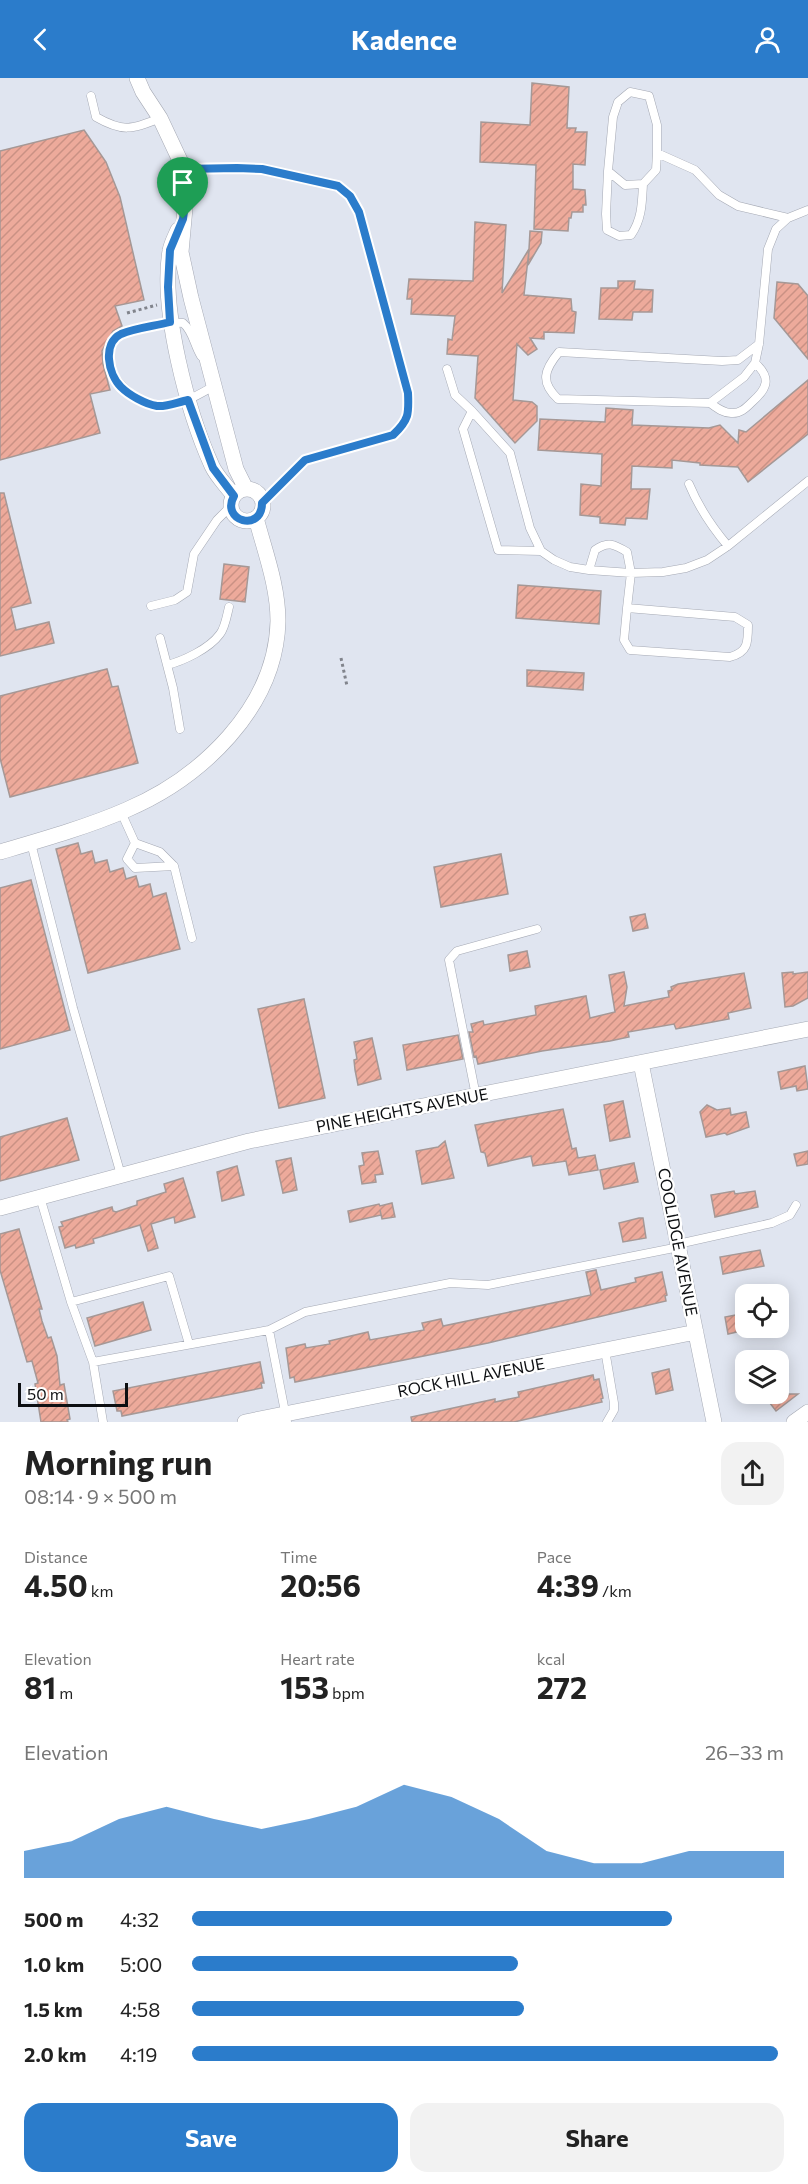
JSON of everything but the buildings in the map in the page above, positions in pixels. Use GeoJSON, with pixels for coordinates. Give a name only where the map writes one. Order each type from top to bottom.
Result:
{"type":"FeatureCollection","features":[{"type":"Feature","properties":{"kind":"street"},"geometry":{"type":"LineString","coordinates":[[136,78],[160,118],[184,169],[186,197],[181,252],[236,469],[237,497],[233,513],[241,520],[256,518],[262,509],[262,503],[256,492],[237,497]]}},
{"type":"Feature","properties":{"kind":"street"},"geometry":{"type":"LineString","coordinates":[[183,219],[170,250],[168,287],[170,322],[188,400],[213,468],[237,497]]}},
{"type":"Feature","properties":{"kind":"street"},"geometry":{"type":"LineString","coordinates":[[0,852],[121,812],[170,787],[189,774],[222,744],[247,714],[273,658],[278,621],[276,593],[256,518]]}},
{"type":"Feature","properties":{"kind":"street","name":"PINE HEIGHTS AVENUE"},"geometry":{"type":"LineString","coordinates":[[0,1208],[249,1141],[808,1029]]}},
{"type":"Feature","properties":{"kind":"street","name":"COOLIDGE AVENUE"},"geometry":{"type":"LineString","coordinates":[[641,1063],[714,1422]]}},
{"type":"Feature","properties":{"kind":"street","name":"ROCK HILL AVENUE"},"geometry":{"type":"LineString","coordinates":[[245,1422],[286,1418],[696,1332]]}},
{"type":"Feature","properties":{"kind":"street"},"geometry":{"type":"LineString","coordinates":[[794,1422],[808,1412]]}},
{"type":"Feature","properties":{"kind":"lane"},"geometry":{"type":"LineString","coordinates":[[630,92],[650,96],[657,125],[657,153],[656,170],[643,184],[640,217],[635,230],[631,236],[619,236],[607,230],[606,214],[613,117],[618,102],[630,92]]}},
{"type":"Feature","properties":{"kind":"lane"},"geometry":{"type":"LineString","coordinates":[[91,96],[96,117],[114,127],[140,127],[160,118]]}},
{"type":"Feature","properties":{"kind":"lane"},"geometry":{"type":"LineString","coordinates":[[657,153],[695,170],[719,195],[738,206],[788,218]]}},
{"type":"Feature","properties":{"kind":"lane"},"geometry":{"type":"LineString","coordinates":[[184,169],[262,169],[338,186],[350,196],[359,212],[408,393],[409,413],[404,425],[393,435],[305,460],[262,503]]}},
{"type":"Feature","properties":{"kind":"lane"},"geometry":{"type":"LineString","coordinates":[[609,171],[625,185],[643,184]]}},
{"type":"Feature","properties":{"kind":"lane"},"geometry":{"type":"LineString","coordinates":[[710,403],[744,377],[755,363],[759,344],[768,249],[776,229],[788,218],[808,210]]}},
{"type":"Feature","properties":{"kind":"lane"},"geometry":{"type":"LineString","coordinates":[[210,369],[196,348],[189,328],[183,323],[170,322],[121,334],[112,341],[108,352],[114,378],[121,387],[147,403],[163,406],[188,400],[214,386]]}},
{"type":"Feature","properties":{"kind":"lane"},"geometry":{"type":"LineString","coordinates":[[755,363],[762,369],[766,384],[763,392],[735,414],[723,412],[710,403],[558,399],[548,389],[548,365],[559,352],[722,361],[738,360],[759,344]]}},
{"type":"Feature","properties":{"kind":"lane"},"geometry":{"type":"LineString","coordinates":[[447,369],[454,395],[472,411],[510,453],[530,528],[541,551],[570,567],[631,573],[663,572],[686,568],[707,560],[728,546],[808,481]]}},
{"type":"Feature","properties":{"kind":"lane"},"geometry":{"type":"LineString","coordinates":[[472,411],[463,429],[498,550],[541,551]]}},
{"type":"Feature","properties":{"kind":"lane"},"geometry":{"type":"LineString","coordinates":[[689,484],[711,526],[728,546]]}},
{"type":"Feature","properties":{"kind":"lane"},"geometry":{"type":"LineString","coordinates":[[151,606],[175,600],[187,592],[194,554],[217,520],[237,497]]}},
{"type":"Feature","properties":{"kind":"lane"},"geometry":{"type":"LineString","coordinates":[[589,570],[595,550],[606,543],[615,544],[627,552],[631,573],[627,608],[624,640],[630,650],[730,657],[739,654],[747,646],[748,625],[735,617],[627,608]]}},
{"type":"Feature","properties":{"kind":"lane"},"geometry":{"type":"LineString","coordinates":[[167,665],[182,661],[220,634],[229,607]]}},
{"type":"Feature","properties":{"kind":"lane"},"geometry":{"type":"LineString","coordinates":[[159,638],[180,729]]}},
{"type":"Feature","properties":{"kind":"lane"},"geometry":{"type":"LineString","coordinates":[[121,812],[135,843],[160,852],[174,866],[192,938]]}},
{"type":"Feature","properties":{"kind":"lane"},"geometry":{"type":"LineString","coordinates":[[31,843],[76,1019],[121,1175]]}},
{"type":"Feature","properties":{"kind":"lane"},"geometry":{"type":"LineString","coordinates":[[135,843],[128,859],[135,868],[174,866]]}},
{"type":"Feature","properties":{"kind":"lane"},"geometry":{"type":"LineString","coordinates":[[476,1096],[449,960],[457,951],[537,929]]}},
{"type":"Feature","properties":{"kind":"lane"},"geometry":{"type":"LineString","coordinates":[[40,1197],[71,1302],[93,1362],[103,1422]]}},
{"type":"Feature","properties":{"kind":"lane"},"geometry":{"type":"LineString","coordinates":[[93,1362],[269,1330],[305,1312],[450,1283],[488,1285],[678,1246],[772,1223],[790,1215],[796,1205]]}},
{"type":"Feature","properties":{"kind":"lane"},"geometry":{"type":"LineString","coordinates":[[71,1302],[169,1276],[189,1344]]}},
{"type":"Feature","properties":{"kind":"lane"},"geometry":{"type":"LineString","coordinates":[[269,1330],[286,1418]]}},
{"type":"Feature","properties":{"kind":"lane"},"geometry":{"type":"LineString","coordinates":[[605,1350],[614,1403],[614,1410],[607,1422]]}},
{"type":"Feature","properties":{"kind":"path"},"geometry":{"type":"LineString","coordinates":[[127,313],[162,304]]}},
{"type":"Feature","properties":{"kind":"path"},"geometry":{"type":"LineString","coordinates":[[341,658],[347,686]]}},
{"type":"Feature","properties":{"kind":"route"},"geometry":{"type":"LineString","coordinates":[[184,169],[262,169],[338,186],[350,196],[359,212],[408,393],[409,413],[404,425],[393,435],[305,460],[262,503],[260,514],[247,521],[236,518],[233,513],[231,501],[234,496],[213,468],[188,400],[163,406],[147,403],[121,387],[114,378],[110,364],[108,352],[112,341],[121,334],[170,322],[168,287],[170,250],[183,219],[186,197],[184,169]]}}]}
